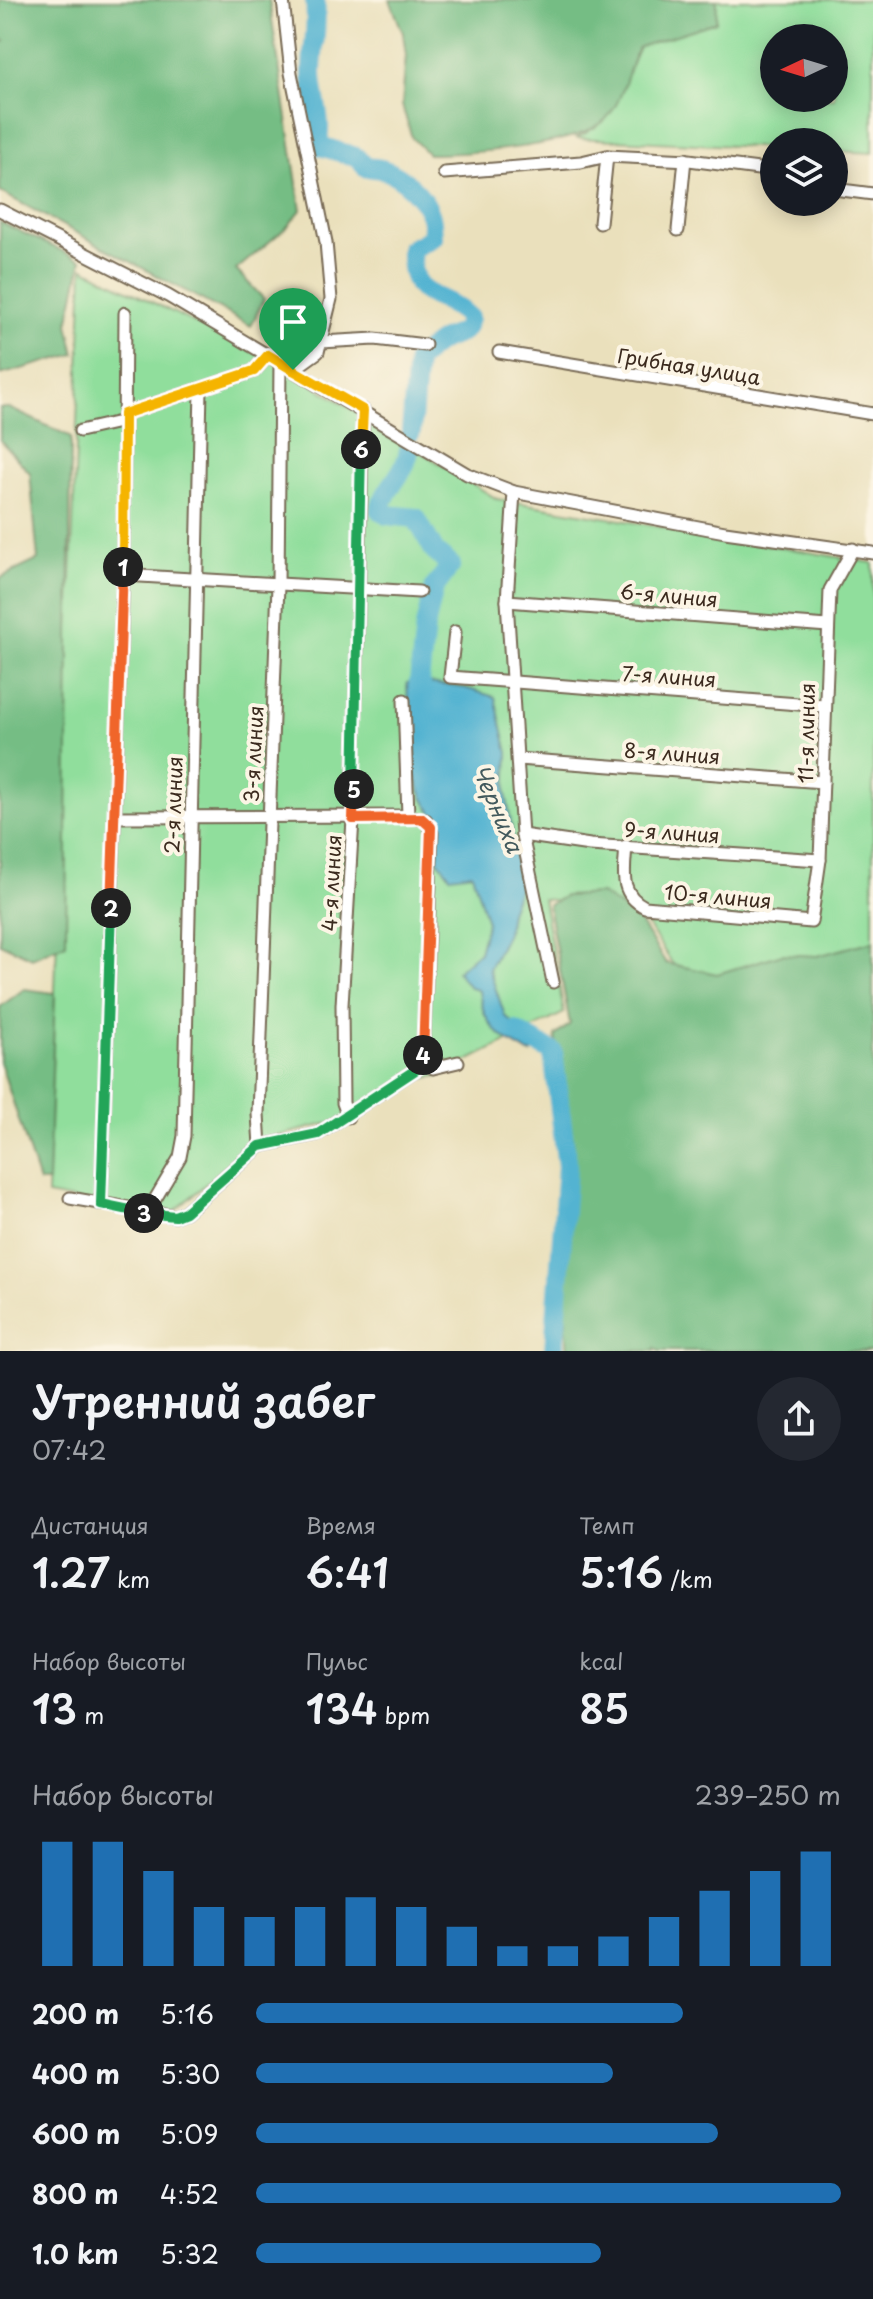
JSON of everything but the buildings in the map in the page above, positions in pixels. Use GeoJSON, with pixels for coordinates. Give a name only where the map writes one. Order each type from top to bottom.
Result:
{"type":"FeatureCollection","features":[{"type":"Feature","properties":{"kind":"street"},"geometry":{"type":"LineString","coordinates":[[283,0],[291,73],[326,242],[331,299],[318,352],[293,370]]}},
{"type":"Feature","properties":{"kind":"street"},"geometry":{"type":"LineString","coordinates":[[600,223],[607,156]]}},
{"type":"Feature","properties":{"kind":"street"},"geometry":{"type":"LineString","coordinates":[[444,173],[581,162],[607,156],[685,159],[760,169]]}},
{"type":"Feature","properties":{"kind":"street"},"geometry":{"type":"LineString","coordinates":[[678,230],[685,159]]}},
{"type":"Feature","properties":{"kind":"street"},"geometry":{"type":"LineString","coordinates":[[848,191],[873,194]]}},
{"type":"Feature","properties":{"kind":"street"},"geometry":{"type":"LineString","coordinates":[[0,210],[168,296],[467,474],[514,492],[725,532],[873,553]]}},
{"type":"Feature","properties":{"kind":"street"},"geometry":{"type":"LineString","coordinates":[[101,1204],[123,575],[125,313]]}},
{"type":"Feature","properties":{"kind":"street"},"geometry":{"type":"LineString","coordinates":[[321,342],[375,339],[425,345]]}},
{"type":"Feature","properties":{"kind":"street","name":"Грибная улица"},"geometry":{"type":"LineString","coordinates":[[499,352],[873,414]]}},
{"type":"Feature","properties":{"kind":"street"},"geometry":{"type":"LineString","coordinates":[[80,431],[254,371],[268,355]]}},
{"type":"Feature","properties":{"kind":"street","name":"3-я линия"},"geometry":{"type":"LineString","coordinates":[[260,1146],[258,1114],[278,585],[280,362]]}},
{"type":"Feature","properties":{"kind":"street","name":"2-я линия"},"geometry":{"type":"LineString","coordinates":[[147,1213],[180,1157],[184,1136],[201,389]]}},
{"type":"Feature","properties":{"kind":"street","name":"4-я линия"},"geometry":{"type":"LineString","coordinates":[[348,1117],[343,1103],[342,1005],[353,819],[356,590],[363,410]]}},
{"type":"Feature","properties":{"kind":"street"},"geometry":{"type":"LineString","coordinates":[[514,492],[507,601],[522,835],[553,982]]}},
{"type":"Feature","properties":{"kind":"street","name":"11-я линия"},"geometry":{"type":"LineString","coordinates":[[811,922],[820,860],[830,590],[853,549]]}},
{"type":"Feature","properties":{"kind":"street"},"geometry":{"type":"LineString","coordinates":[[123,575],[419,592]]}},
{"type":"Feature","properties":{"kind":"street","name":"6-я линия"},"geometry":{"type":"LineString","coordinates":[[507,601],[828,626]]}},
{"type":"Feature","properties":{"kind":"street","name":"7-я линия"},"geometry":{"type":"LineString","coordinates":[[455,632],[450,677],[824,706]]}},
{"type":"Feature","properties":{"kind":"street"},"geometry":{"type":"LineString","coordinates":[[404,700],[408,816]]}},
{"type":"Feature","properties":{"kind":"street","name":"8-я линия"},"geometry":{"type":"LineString","coordinates":[[518,759],[823,782]]}},
{"type":"Feature","properties":{"kind":"street"},"geometry":{"type":"LineString","coordinates":[[115,817],[353,819],[408,816],[426,820],[432,833],[423,1060],[433,1068],[458,1062]]}},
{"type":"Feature","properties":{"kind":"street","name":"9-я линия"},"geometry":{"type":"LineString","coordinates":[[522,835],[820,860]]}},
{"type":"Feature","properties":{"kind":"street","name":"10-я линия"},"geometry":{"type":"LineString","coordinates":[[626,846],[625,887],[629,897],[645,907],[811,922]]}},
{"type":"Feature","properties":{"kind":"street"},"geometry":{"type":"LineString","coordinates":[[70,1198],[175,1216],[185,1212],[260,1146],[318,1134],[426,1063]]}},
{"type":"Feature","properties":{"kind":"green space"},"geometry":{"type":"Polygon","coordinates":[[[0,0],[269,0],[301,210],[288,226],[236,270],[264,299],[251,326],[0,192],[0,45],[5,41],[0,38],[0,0]]]}},
{"type":"Feature","properties":{"kind":"green space"},"geometry":{"type":"Polygon","coordinates":[[[390,0],[717,0],[716,22],[639,47],[617,104],[605,120],[592,129],[526,146],[428,154],[412,138],[402,105],[406,55],[403,33],[390,0]]]}},
{"type":"Feature","properties":{"kind":"green space"},"geometry":{"type":"Polygon","coordinates":[[[717,0],[873,0],[873,153],[848,152],[848,128],[760,128],[760,147],[576,138],[601,121],[609,111],[639,46],[715,22],[717,0]]]}},
{"type":"Feature","properties":{"kind":"green space"},"geometry":{"type":"Polygon","coordinates":[[[0,222],[82,260],[68,324],[75,354],[0,375],[0,222]]]}},
{"type":"Feature","properties":{"kind":"green space"},"geometry":{"type":"Polygon","coordinates":[[[83,268],[284,367],[497,499],[873,563],[873,957],[851,974],[680,975],[636,908],[543,899],[564,1013],[438,1076],[418,1079],[334,1122],[254,1142],[168,1217],[47,1195],[83,268]]]}},
{"type":"Feature","properties":{"kind":"green space"},"geometry":{"type":"Polygon","coordinates":[[[0,408],[9,408],[71,437],[66,943],[32,958],[0,943],[0,578],[38,560],[30,473],[0,440],[0,408]]]}},
{"type":"Feature","properties":{"kind":"green space"},"geometry":{"type":"Polygon","coordinates":[[[601,894],[637,918],[666,963],[717,974],[782,954],[817,956],[873,941],[873,1351],[659,1351],[655,1348],[655,1351],[568,1351],[564,1299],[574,1147],[555,1036],[570,1024],[548,905],[565,896],[601,894]]]}},
{"type":"Feature","properties":{"kind":"green space"},"geometry":{"type":"Polygon","coordinates":[[[24,989],[55,993],[48,1182],[39,1182],[0,1062],[0,1007],[24,989]]]}},
{"type":"Feature","properties":{"kind":"water"},"geometry":{"type":"Polygon","coordinates":[[[414,681],[465,688],[495,697],[508,753],[506,793],[521,882],[510,912],[507,933],[489,969],[505,1016],[536,1043],[531,1054],[495,1030],[485,1014],[479,991],[468,986],[457,971],[479,952],[487,922],[472,873],[450,876],[437,859],[439,820],[420,791],[411,756],[407,683],[414,681]]]}},
{"type":"Feature","properties":{"kind":"waterway","name":"Черниха"},"geometry":{"type":"LineString","coordinates":[[315,0],[312,70],[319,126],[317,145],[356,157],[367,168],[387,171],[406,182],[422,199],[431,217],[433,237],[411,249],[415,280],[428,293],[458,308],[469,318],[463,331],[438,343],[417,361],[411,432]]}},
{"type":"Feature","properties":{"kind":"waterway","name":"Черниха"},"geometry":{"type":"LineString","coordinates":[[409,450],[404,466],[380,510],[387,515],[416,518],[435,552],[451,565],[434,588],[425,627],[419,682],[429,706]]}},
{"type":"Feature","properties":{"kind":"waterway","name":"Черниха"},"geometry":{"type":"LineString","coordinates":[[515,1031],[553,1052],[567,1166],[554,1351]]}},
{"type":"Feature","properties":{"kind":"route"},"geometry":{"type":"LineString","coordinates":[[268,355],[293,370],[363,410],[356,590],[353,819],[408,816],[426,820],[431,827],[423,1060],[426,1063],[318,1134],[260,1146],[185,1212],[175,1216],[101,1204],[123,575],[124,414],[254,371],[268,355]]}}]}
